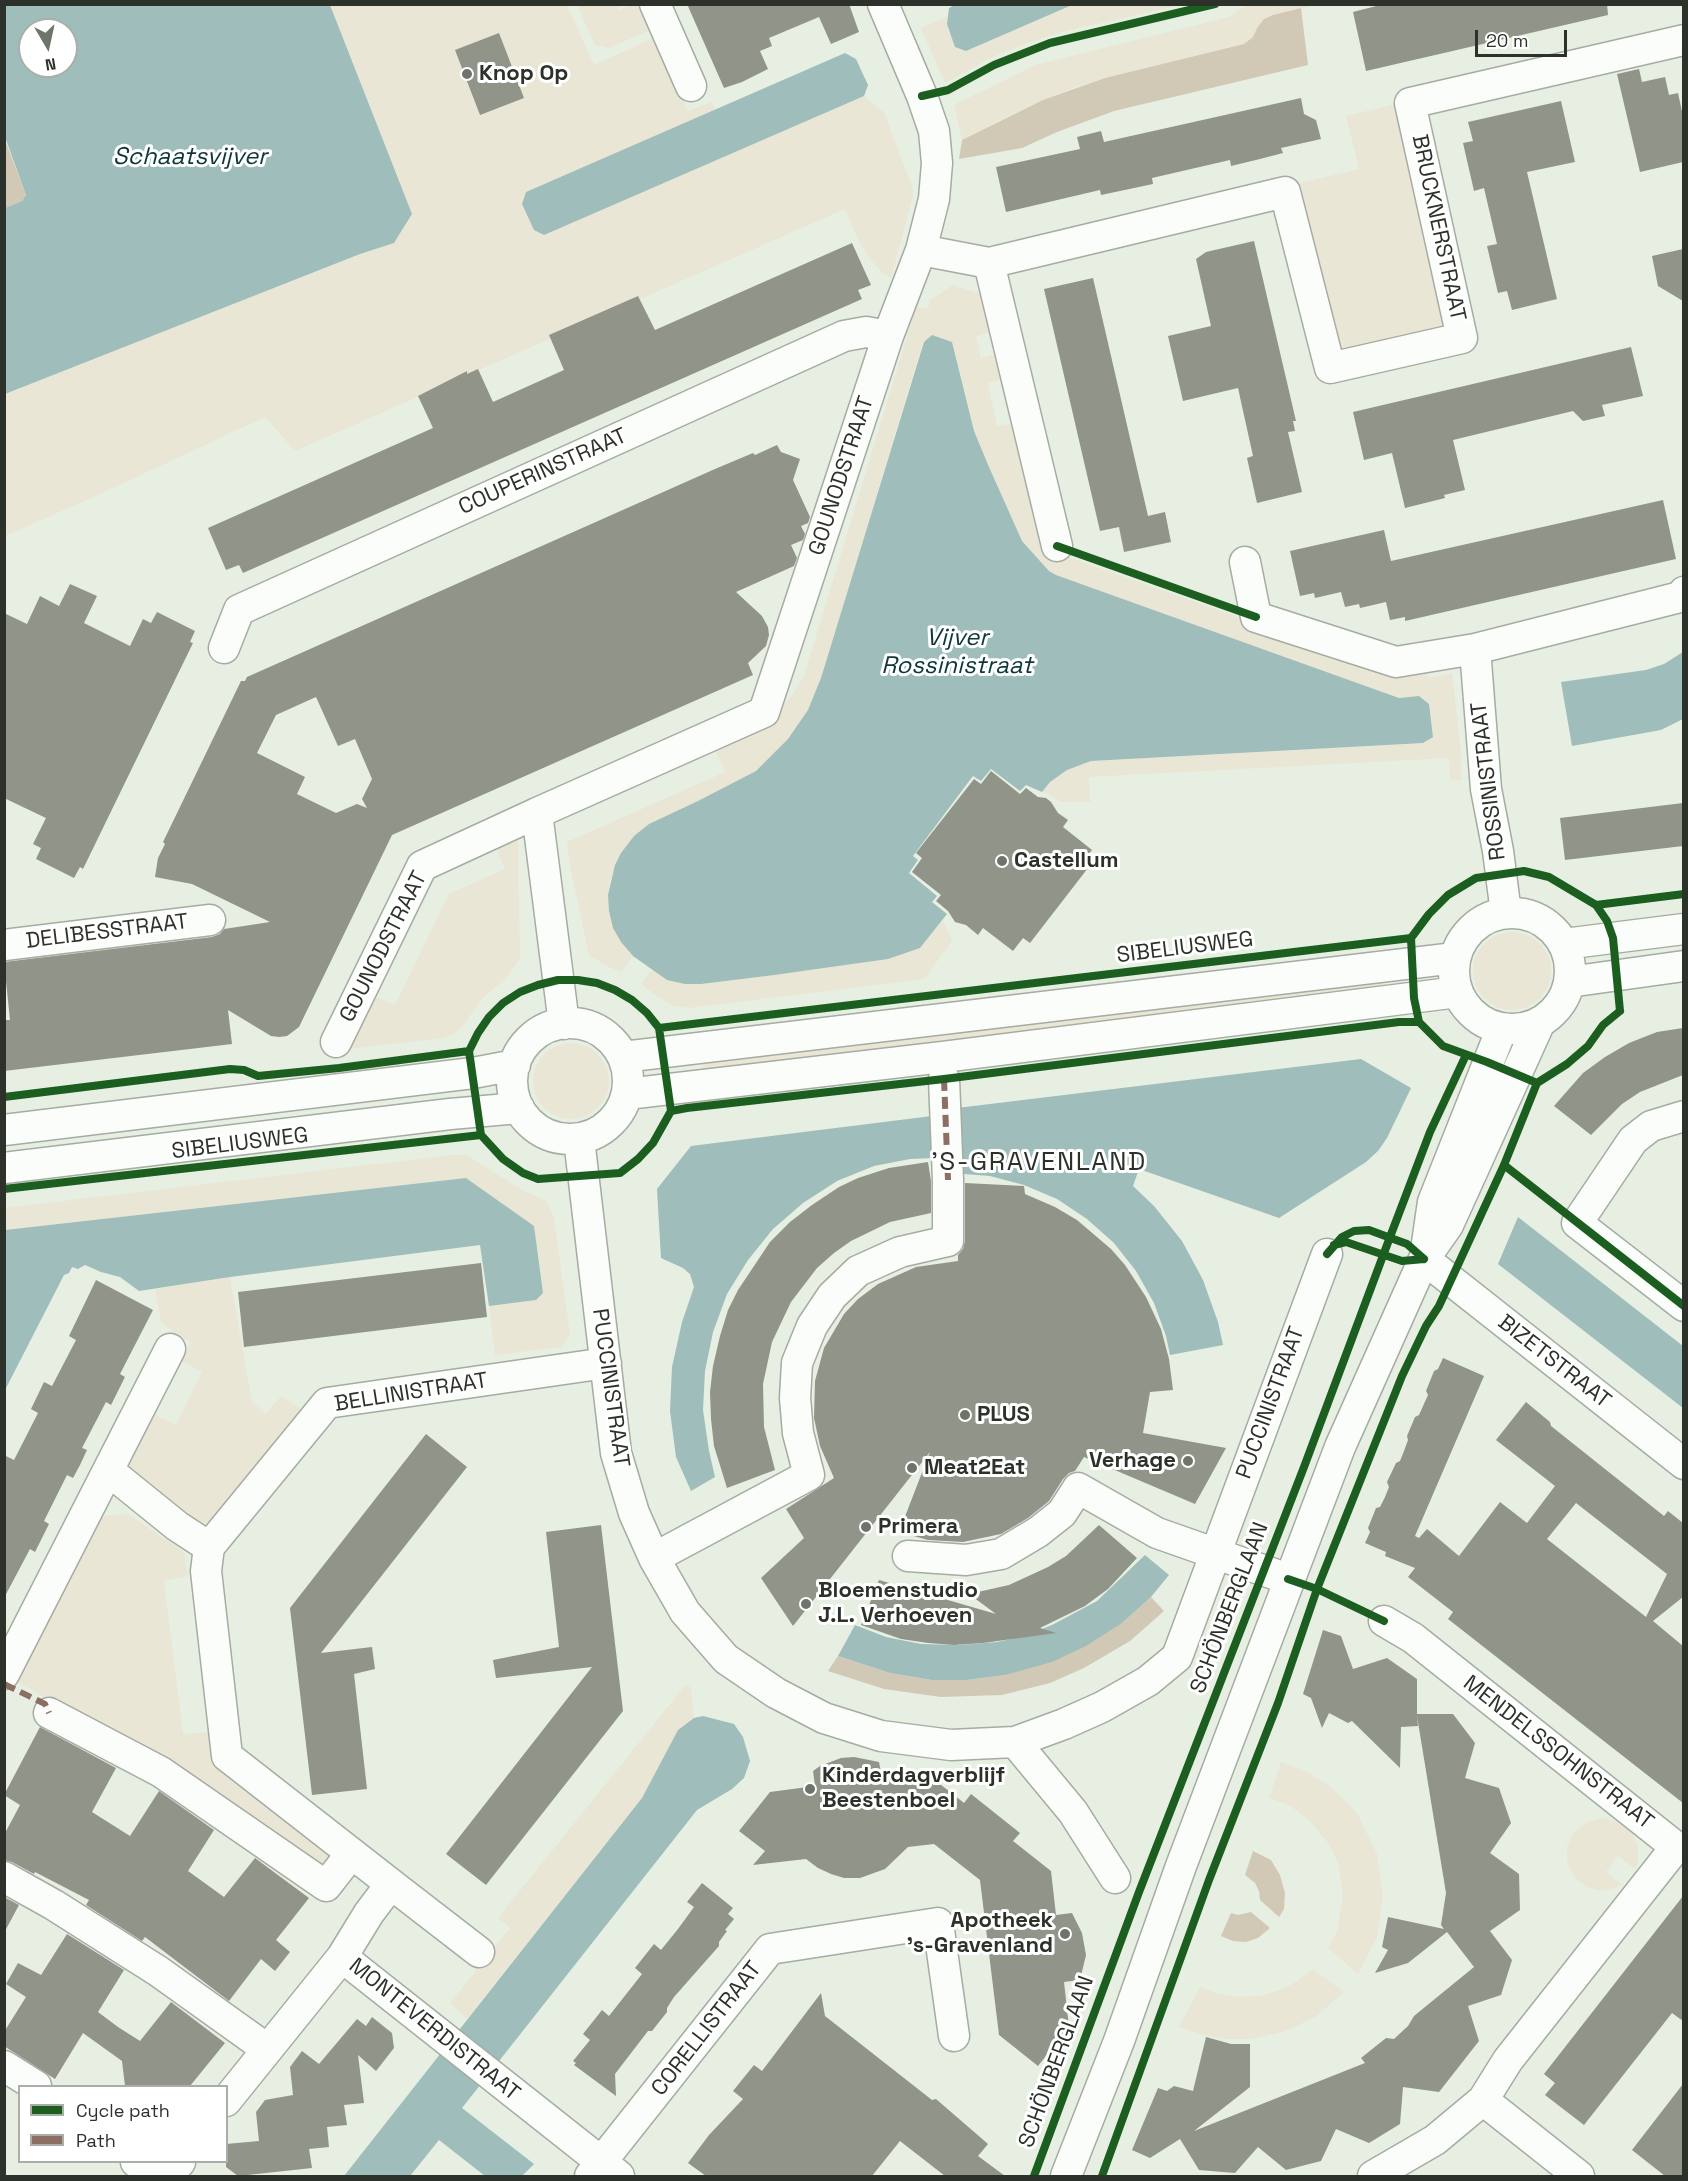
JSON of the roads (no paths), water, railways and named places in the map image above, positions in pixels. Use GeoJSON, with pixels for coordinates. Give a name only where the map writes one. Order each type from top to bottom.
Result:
{"type":"FeatureCollection","features":[{"type":"Feature","properties":{"kind":"street"},"geometry":{"type":"LineString","coordinates":[[655,4],[691,86]]}},
{"type":"Feature","properties":{"kind":"street","name":"GOUNODSTRAAT"},"geometry":{"type":"LineString","coordinates":[[336,1042],[422,866],[764,711],[888,336],[921,250],[934,199],[937,163],[934,131],[922,96],[883,4]]}},
{"type":"Feature","properties":{"kind":"street","name":"BRUCKNERSTRAAT"},"geometry":{"type":"LineString","coordinates":[[921,250],[989,263],[1285,192],[1330,368],[1462,338],[1410,103],[1683,40]]}},
{"type":"Feature","properties":{"kind":"street"},"geometry":{"type":"LineString","coordinates":[[989,263],[1057,546]]}},
{"type":"Feature","properties":{"kind":"street","name":"COUPERINSTRAAT"},"geometry":{"type":"LineString","coordinates":[[224,648],[239,610],[844,336],[866,332],[888,336]]}},
{"type":"Feature","properties":{"kind":"street"},"geometry":{"type":"LineString","coordinates":[[1245,562],[1256,616],[1396,662],[1475,649],[1680,597],[1683,592]]}},
{"type":"Feature","properties":{"kind":"street","name":"ROSSINISTRAAT"},"geometry":{"type":"LineString","coordinates":[[1475,649],[1486,789],[1498,851],[1506,913]]}},
{"type":"Feature","properties":{"kind":"street"},"geometry":{"type":"LineString","coordinates":[[537,813],[564,1024]]}},
{"type":"Feature","properties":{"kind":"street"},"geometry":{"type":"LineString","coordinates":[[1506,913],[1521,913],[1534,917],[1552,929],[1564,944],[1570,968],[1569,982],[1560,1004],[1540,1022],[1524,1027],[1502,1028],[1478,1018],[1468,1009],[1458,992],[1454,971],[1455,958],[1465,937],[1479,923],[1506,913]]}},
{"type":"Feature","properties":{"kind":"street","name":"DELIBESSTRAAT"},"geometry":{"type":"LineString","coordinates":[[4,945],[210,920]]}},
{"type":"Feature","properties":{"kind":"street"},"geometry":{"type":"LineString","coordinates":[[1564,944],[1683,929]]}},
{"type":"Feature","properties":{"kind":"street","name":"SIBELIUSWEG"},"geometry":{"type":"LineString","coordinates":[[623,1057],[1455,958]]}},
{"type":"Feature","properties":{"kind":"street"},"geometry":{"type":"LineString","coordinates":[[1569,982],[1683,966]]}},
{"type":"Feature","properties":{"kind":"street"},"geometry":{"type":"LineString","coordinates":[[627,1094],[1152,1032],[1458,992]]}},
{"type":"Feature","properties":{"kind":"street","name":"SCHÖNBERGLAAN"},"geometry":{"type":"LineString","coordinates":[[1066,2176],[1119,2041],[1185,1854],[1288,1579],[1340,1447],[1424,1259],[1448,1225],[1540,1022]]}},
{"type":"Feature","properties":{"kind":"street"},"geometry":{"type":"LineString","coordinates":[[564,1024],[580,1024],[598,1030],[612,1042],[623,1057],[628,1079],[627,1094],[617,1116],[590,1136],[579,1139],[561,1138],[544,1133],[529,1122],[519,1108],[513,1087],[515,1065],[525,1045],[535,1035],[548,1028],[564,1024]]}},
{"type":"Feature","properties":{"kind":"street","name":"SCHÖNBERGLAAN"},"geometry":{"type":"LineString","coordinates":[[1424,1259],[1433,1202],[1502,1028]]}},
{"type":"Feature","properties":{"kind":"street","name":"SIBELIUSWEG"},"geometry":{"type":"LineString","coordinates":[[4,1130],[465,1074],[515,1065]]}},
{"type":"Feature","properties":{"kind":"street"},"geometry":{"type":"LineString","coordinates":[[654,1558],[809,1475],[798,1434],[795,1398],[797,1363],[812,1326],[832,1296],[858,1271],[900,1252],[948,1241],[944,1079]]}},
{"type":"Feature","properties":{"kind":"street","name":"SIBELIUSWEG"},"geometry":{"type":"LineString","coordinates":[[4,1168],[519,1108]]}},
{"type":"Feature","properties":{"kind":"street"},"geometry":{"type":"LineString","coordinates":[[1683,1116],[1651,1126],[1633,1140],[1577,1223],[1683,1306]]}},
{"type":"Feature","properties":{"kind":"street","name":"PUCCINISTRAAT"},"geometry":{"type":"LineString","coordinates":[[579,1139],[616,1453],[634,1513],[654,1558],[685,1612],[726,1659],[776,1693],[824,1718],[881,1736],[951,1745],[1015,1742],[1102,1707],[1148,1681],[1177,1657],[1327,1254]]}},
{"type":"Feature","properties":{"kind":"street","name":"BIZETSTRAAT"},"geometry":{"type":"LineString","coordinates":[[1424,1259],[1683,1464]]}},
{"type":"Feature","properties":{"kind":"street"},"geometry":{"type":"LineString","coordinates":[[4,1674],[170,1348]]}},
{"type":"Feature","properties":{"kind":"street","name":"BELLINISTRAAT"},"geometry":{"type":"LineString","coordinates":[[209,1546],[327,1403],[606,1363]]}},
{"type":"Feature","properties":{"kind":"street"},"geometry":{"type":"LineString","coordinates":[[109,1471],[177,1526],[209,1546],[206,1571],[227,1756],[479,1952]]}},
{"type":"Feature","properties":{"kind":"street"},"geometry":{"type":"LineString","coordinates":[[908,1556],[966,1560],[1001,1554],[1038,1532],[1062,1514],[1078,1488],[1157,1533],[1288,1579]]}},
{"type":"Feature","properties":{"kind":"street","name":"MENDELSSOHNSTRAAT"},"geometry":{"type":"LineString","coordinates":[[1372,2176],[1435,2140],[1483,2100],[1508,2060],[1676,1847],[1413,1638],[1384,1621]]}},
{"type":"Feature","properties":{"kind":"street"},"geometry":{"type":"LineString","coordinates":[[50,1713],[161,1772],[326,1887],[351,1854]]}},
{"type":"Feature","properties":{"kind":"street"},"geometry":{"type":"LineString","coordinates":[[1015,1742],[1073,1812],[1114,1878]]}},
{"type":"Feature","properties":{"kind":"street"},"geometry":{"type":"LineString","coordinates":[[4,1877],[54,1905],[158,1971],[267,2049]]}},
{"type":"Feature","properties":{"kind":"street"},"geometry":{"type":"LineString","coordinates":[[342,1957],[369,1913],[391,1884]]}},
{"type":"Feature","properties":{"kind":"street","name":"CORELLISTRAAT"},"geometry":{"type":"LineString","coordinates":[[604,2172],[770,1949],[938,1923],[954,2036]]}},
{"type":"Feature","properties":{"kind":"street","name":"MONTEVERDISTRAAT"},"geometry":{"type":"LineString","coordinates":[[228,2098],[342,1957],[500,2083],[604,2172]]}},
{"type":"Feature","properties":{"kind":"street"},"geometry":{"type":"LineString","coordinates":[[4,2066],[34,2085]]}},
{"type":"Feature","properties":{"kind":"street"},"geometry":{"type":"LineString","coordinates":[[1483,2100],[1580,2176]]}},
{"type":"Feature","properties":{"kind":"street"},"geometry":{"type":"LineString","coordinates":[[137,2163],[155,2176]]}},
{"type":"Feature","properties":{"kind":"street"},"geometry":{"type":"LineString","coordinates":[[168,2176],[179,2163]]}},
{"type":"Feature","properties":{"kind":"water","name":"Schaatsvijver"},"geometry":{"type":"Polygon","coordinates":[[[5,4],[330,5],[412,214],[394,243],[360,254],[5,394],[5,208],[22,201],[26,195],[5,137],[5,4]]]}},
{"type":"Feature","properties":{"kind":"water"},"geometry":{"type":"Polygon","coordinates":[[[957,4],[1072,5],[966,51],[955,47],[947,24],[949,8],[957,4]]]}},
{"type":"Feature","properties":{"kind":"water"},"geometry":{"type":"Polygon","coordinates":[[[845,53],[856,59],[868,85],[864,96],[544,235],[534,230],[522,204],[526,192],[845,53]]]}},
{"type":"Feature","properties":{"kind":"water","name":"Vijver Rossinistraat"},"geometry":{"type":"Polygon","coordinates":[[[932,335],[952,342],[974,431],[989,467],[1022,541],[1049,571],[1399,698],[1419,696],[1429,704],[1433,737],[1423,743],[1091,761],[1067,770],[1050,782],[1042,792],[1026,785],[1020,791],[991,769],[981,781],[973,776],[913,856],[918,860],[909,873],[937,896],[932,902],[947,914],[920,948],[888,959],[774,975],[701,984],[685,984],[667,980],[633,956],[613,928],[608,895],[615,865],[634,836],[649,824],[756,771],[788,739],[808,710],[821,678],[924,342],[932,335]]]}},
{"type":"Feature","properties":{"kind":"water"},"geometry":{"type":"Polygon","coordinates":[[[1683,652],[1683,719],[1661,730],[1572,746],[1561,682],[1646,670],[1664,664],[1683,652]]]}},
{"type":"Feature","properties":{"kind":"water"},"geometry":{"type":"Polygon","coordinates":[[[1361,1059],[1411,1088],[1387,1138],[1366,1162],[1279,1218],[1139,1169],[1133,1186],[1154,1206],[1182,1241],[1203,1280],[1218,1322],[1223,1345],[1170,1355],[1154,1303],[1136,1271],[1114,1243],[1087,1219],[1057,1199],[1024,1185],[990,1176],[964,1174],[957,1108],[1361,1059]]]}},
{"type":"Feature","properties":{"kind":"water"},"geometry":{"type":"Polygon","coordinates":[[[932,1116],[934,1158],[910,1159],[874,1166],[837,1181],[803,1203],[773,1229],[748,1260],[727,1294],[713,1332],[705,1371],[703,1410],[715,1477],[691,1491],[676,1457],[670,1411],[672,1367],[682,1322],[694,1287],[690,1274],[683,1268],[661,1258],[657,1189],[691,1146],[932,1116]]]}},
{"type":"Feature","properties":{"kind":"water"},"geometry":{"type":"Polygon","coordinates":[[[466,1178],[534,1226],[543,1293],[536,1300],[489,1306],[480,1245],[139,1291],[120,1277],[85,1265],[78,1269],[72,1267],[69,1273],[64,1275],[5,1390],[5,1230],[466,1178]]]}},
{"type":"Feature","properties":{"kind":"water"},"geometry":{"type":"Polygon","coordinates":[[[1518,1217],[1683,1346],[1683,1408],[1498,1264],[1518,1217]]]}},
{"type":"Feature","properties":{"kind":"water"},"geometry":{"type":"Polygon","coordinates":[[[1145,1555],[1169,1575],[1151,1597],[1122,1623],[1086,1646],[1052,1662],[1005,1675],[967,1680],[932,1680],[890,1673],[838,1656],[855,1625],[886,1637],[921,1644],[959,1645],[997,1642],[1025,1636],[1052,1625],[1097,1601],[1145,1555]]]}},
{"type":"Feature","properties":{"kind":"water"},"geometry":{"type":"Polygon","coordinates":[[[703,1716],[734,1724],[743,1737],[750,1761],[744,1778],[732,1789],[697,1810],[462,2108],[534,2164],[522,2176],[485,2176],[439,2140],[410,2176],[344,2176],[642,1798],[678,1730],[694,1718],[703,1716]]]}},
{"type":"Feature","properties":{"kind":"place","name":"Knop Op"},"geometry":{"type":"Point","coordinates":[467,74]}},
{"type":"Feature","properties":{"kind":"place","name":"Castellum"},"geometry":{"type":"Point","coordinates":[1002,861]}},
{"type":"Feature","properties":{"kind":"place","name":"PLUS"},"geometry":{"type":"Point","coordinates":[965,1415]}},
{"type":"Feature","properties":{"kind":"place","name":"Verhage"},"geometry":{"type":"Point","coordinates":[1188,1461]}},
{"type":"Feature","properties":{"kind":"place","name":"Meat2Eat"},"geometry":{"type":"Point","coordinates":[912,1468]}},
{"type":"Feature","properties":{"kind":"place","name":"Primera"},"geometry":{"type":"Point","coordinates":[866,1527]}},
{"type":"Feature","properties":{"kind":"place","name":"Bloemenstudio J.L. Verhoeven"},"geometry":{"type":"Point","coordinates":[806,1604]}},
{"type":"Feature","properties":{"kind":"place","name":"Kinderdagverblijf Beestenboel"},"geometry":{"type":"Point","coordinates":[810,1789]}},
{"type":"Feature","properties":{"kind":"place","name":"Apotheek 's-Gravenland"},"geometry":{"type":"Point","coordinates":[1065,1934]}},
{"type":"Feature","properties":{"kind":"district","name":"'S-GRAVENLAND"},"geometry":{"type":"Point","coordinates":[1039,1163]}}]}
